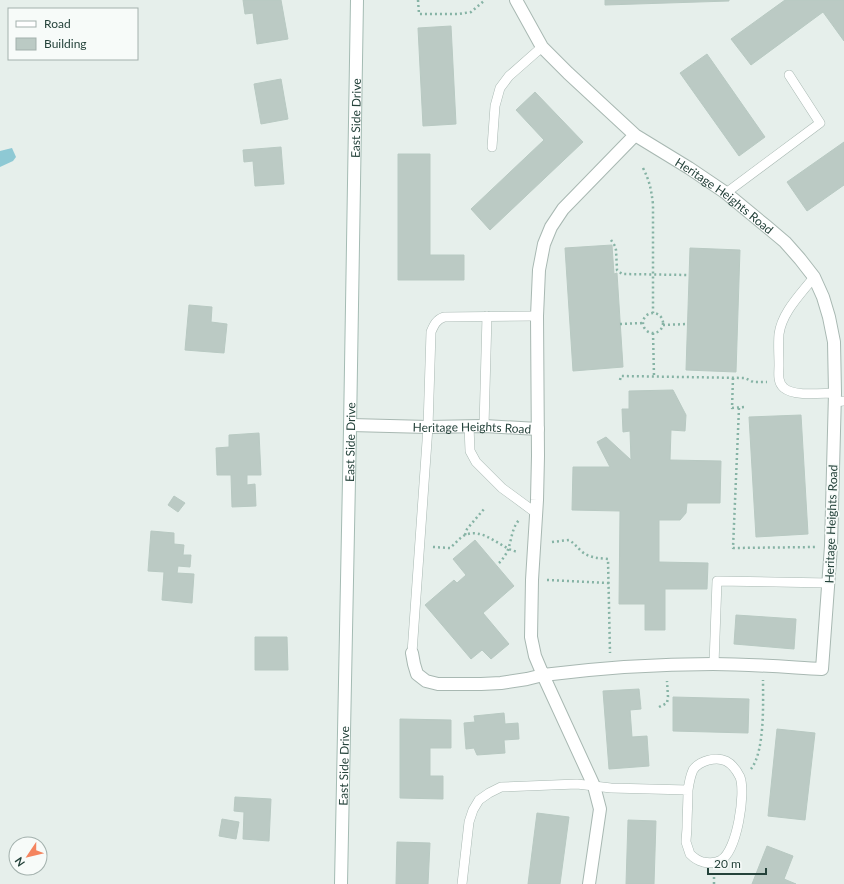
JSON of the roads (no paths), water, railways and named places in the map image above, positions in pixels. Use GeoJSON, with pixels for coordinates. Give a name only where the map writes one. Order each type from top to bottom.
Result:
{"type":"FeatureCollection","features":[{"type":"Feature","properties":{"kind":"street","name":"East Side Drive"},"geometry":{"type":"LineString","coordinates":[[341,884],[351,426],[357,0]]}},
{"type":"Feature","properties":{"kind":"street"},"geometry":{"type":"LineString","coordinates":[[516,0],[542,47],[635,135]]}},
{"type":"Feature","properties":{"kind":"street","name":"Heritage Heights Road"},"geometry":{"type":"LineString","coordinates":[[351,426],[484,426],[538,429],[537,316],[539,270],[544,244],[551,227],[563,209],[635,135],[689,168],[726,193],[785,242],[814,277],[823,297],[833,336],[838,399],[829,583],[822,669],[714,664]]}},
{"type":"Feature","properties":{"kind":"street"},"geometry":{"type":"LineString","coordinates":[[538,429],[531,637],[535,656],[594,786],[600,808],[589,884]]}},
{"type":"Feature","properties":{"kind":"street"},"geometry":{"type":"LineString","coordinates":[[412,653],[417,674],[426,681],[438,684],[501,683],[543,675],[610,668],[714,664]]}},
{"type":"Feature","properties":{"kind":"lane"},"geometry":{"type":"LineString","coordinates":[[492,147],[496,106],[500,88],[509,76],[542,47]]}},
{"type":"Feature","properties":{"kind":"lane"},"geometry":{"type":"LineString","coordinates":[[726,193],[820,123],[789,75]]}},
{"type":"Feature","properties":{"kind":"lane"},"geometry":{"type":"LineString","coordinates":[[814,277],[783,321],[779,335],[779,382],[784,388],[792,392],[814,394],[838,399]]}},
{"type":"Feature","properties":{"kind":"lane"},"geometry":{"type":"LineString","coordinates":[[484,426],[487,316]]}},
{"type":"Feature","properties":{"kind":"lane"},"geometry":{"type":"LineString","coordinates":[[412,653],[428,427],[431,332],[438,320],[444,317],[537,316]]}},
{"type":"Feature","properties":{"kind":"lane"},"geometry":{"type":"LineString","coordinates":[[469,426],[470,452],[476,462],[502,488],[536,513]]}},
{"type":"Feature","properties":{"kind":"lane"},"geometry":{"type":"LineString","coordinates":[[714,664],[717,581],[829,583]]}},
{"type":"Feature","properties":{"kind":"lane"},"geometry":{"type":"LineString","coordinates":[[716,759],[726,761],[734,768],[740,778],[742,795],[738,825],[732,845],[726,856],[720,860],[707,863],[700,861],[690,853],[686,843],[688,790],[690,778],[694,769],[706,760],[716,759]]}},
{"type":"Feature","properties":{"kind":"lane"},"geometry":{"type":"LineString","coordinates":[[462,884],[469,822],[473,810],[479,800],[501,787],[577,784],[611,788],[688,790]]}},
{"type":"Feature","properties":{"kind":"water"},"geometry":{"type":"Polygon","coordinates":[[[12,148],[16,157],[13,161],[0,167],[0,151],[12,148]]]}}]}
